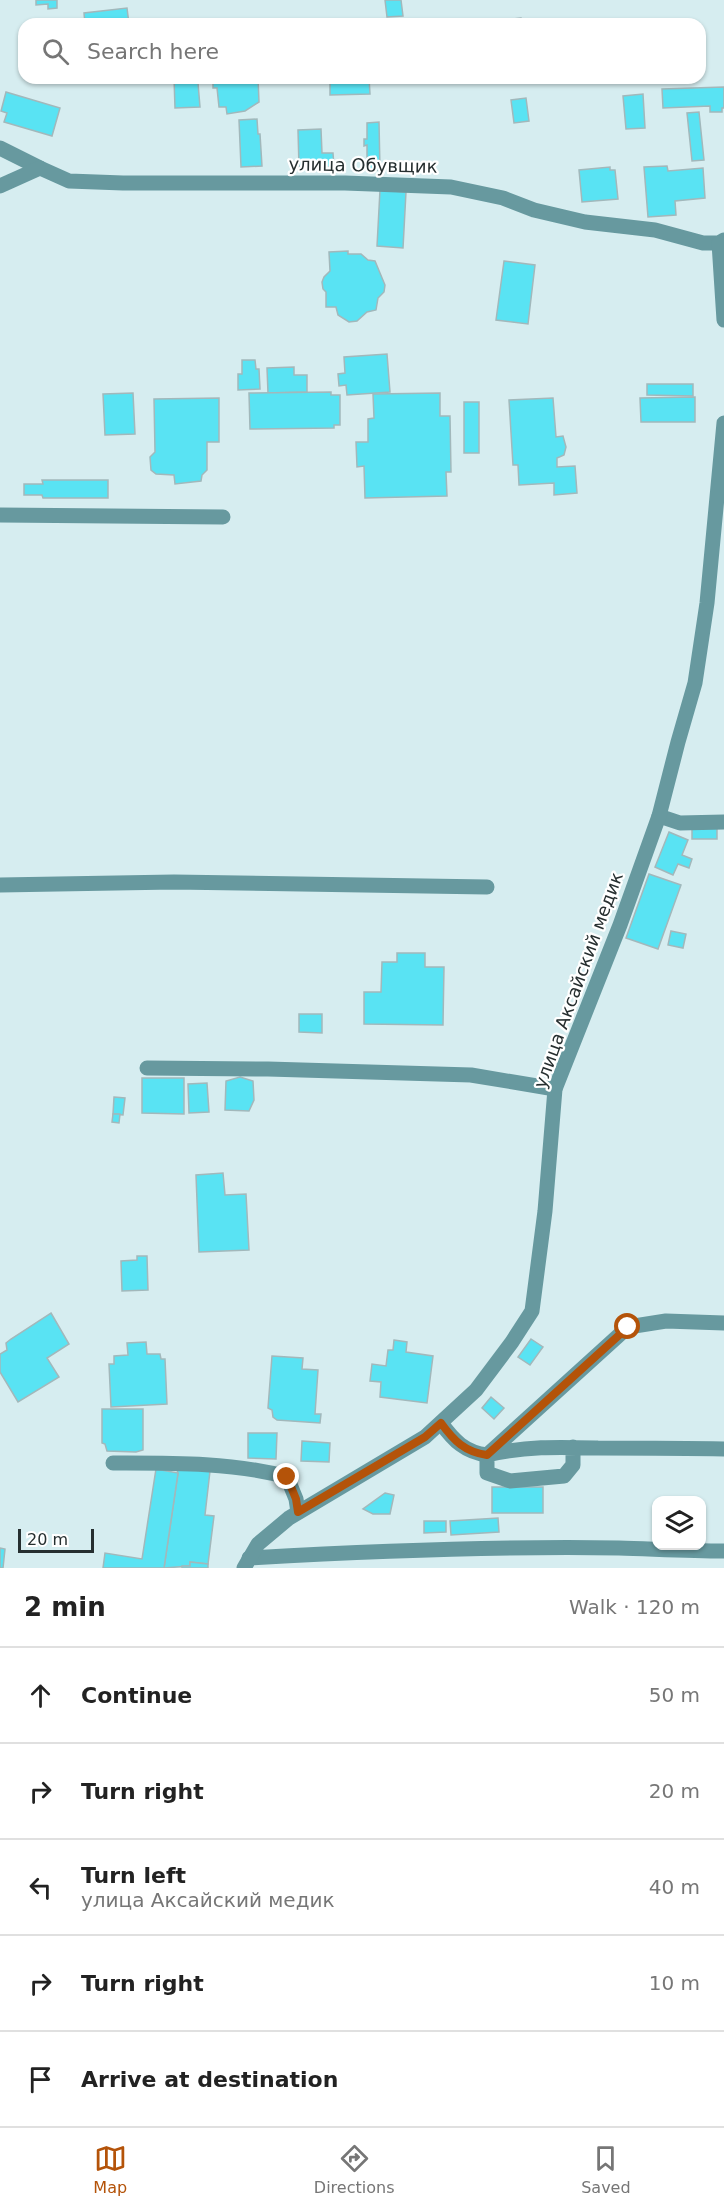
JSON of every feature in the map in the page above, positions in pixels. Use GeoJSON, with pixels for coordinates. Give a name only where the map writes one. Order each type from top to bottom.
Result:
{"type":"FeatureCollection","features":[{"type":"Feature","properties":{"kind":"street","name":"улица Обувщик"},"geometry":{"type":"LineString","coordinates":[[0,148],[69,181],[345,183],[451,187],[503,198],[534,210],[585,222],[655,230],[703,243],[722,242]]}},
{"type":"Feature","properties":{"kind":"street"},"geometry":{"type":"LineString","coordinates":[[0,186],[40,168]]}},
{"type":"Feature","properties":{"kind":"street"},"geometry":{"type":"LineString","coordinates":[[722,242],[724,320]]}},
{"type":"Feature","properties":{"kind":"street","name":"улица Аксайский медик"},"geometry":{"type":"LineString","coordinates":[[247,1563],[258,1544],[298,1512],[425,1437],[441,1423],[476,1390],[532,1311],[545,1211],[555,1089],[620,925],[659,816],[695,683],[707,603],[724,423]]}},
{"type":"Feature","properties":{"kind":"street"},"geometry":{"type":"LineString","coordinates":[[0,515],[223,517]]}},
{"type":"Feature","properties":{"kind":"street"},"geometry":{"type":"LineString","coordinates":[[659,816],[680,823],[724,822]]}},
{"type":"Feature","properties":{"kind":"street"},"geometry":{"type":"LineString","coordinates":[[0,885],[174,882],[487,886]]}},
{"type":"Feature","properties":{"kind":"street"},"geometry":{"type":"LineString","coordinates":[[147,1068],[268,1069],[471,1076],[555,1089]]}},
{"type":"Feature","properties":{"kind":"street"},"geometry":{"type":"LineString","coordinates":[[573,1448],[573,1465],[564,1476],[510,1481],[487,1473],[487,1455],[628,1327],[666,1321],[724,1323]]}},
{"type":"Feature","properties":{"kind":"street"},"geometry":{"type":"LineString","coordinates":[[441,1423],[455,1442],[474,1453],[487,1455],[517,1448],[724,1449]]}},
{"type":"Feature","properties":{"kind":"street"},"geometry":{"type":"LineString","coordinates":[[113,1463],[148,1463],[266,1471],[287,1477],[296,1499],[298,1512]]}},
{"type":"Feature","properties":{"kind":"street"},"geometry":{"type":"LineString","coordinates":[[247,1563],[342,1553],[617,1548],[724,1551]]}},
{"type":"Feature","properties":{"kind":"building"},"geometry":{"type":"Polygon","coordinates":[[[36,0],[57,0],[57,8],[48,9],[48,4],[36,5],[36,0]]]}},
{"type":"Feature","properties":{"kind":"building"},"geometry":{"type":"Polygon","coordinates":[[[385,0],[401,0],[403,16],[387,17],[385,0]]]}},
{"type":"Feature","properties":{"kind":"building"},"geometry":{"type":"Polygon","coordinates":[[[127,8],[128,18],[84,18],[84,13],[127,8]]]}},
{"type":"Feature","properties":{"kind":"building"},"geometry":{"type":"Polygon","coordinates":[[[174,84],[198,84],[200,107],[175,108],[174,84]]]}},
{"type":"Feature","properties":{"kind":"building"},"geometry":{"type":"Polygon","coordinates":[[[213,84],[258,84],[259,102],[245,111],[227,114],[226,107],[219,107],[217,88],[213,88],[213,84]]]}},
{"type":"Feature","properties":{"kind":"building"},"geometry":{"type":"Polygon","coordinates":[[[330,84],[369,84],[370,94],[330,95],[330,84]]]}},
{"type":"Feature","properties":{"kind":"building"},"geometry":{"type":"Polygon","coordinates":[[[724,87],[722,112],[710,112],[710,106],[663,108],[662,89],[724,87]]]}},
{"type":"Feature","properties":{"kind":"building"},"geometry":{"type":"Polygon","coordinates":[[[6,92],[60,108],[52,136],[4,122],[7,113],[1,111],[6,92]]]}},
{"type":"Feature","properties":{"kind":"building"},"geometry":{"type":"Polygon","coordinates":[[[643,94],[645,128],[626,129],[623,96],[643,94]]]}},
{"type":"Feature","properties":{"kind":"building"},"geometry":{"type":"Polygon","coordinates":[[[526,98],[529,121],[514,123],[511,100],[526,98]]]}},
{"type":"Feature","properties":{"kind":"building"},"geometry":{"type":"Polygon","coordinates":[[[699,112],[704,160],[692,161],[687,113],[699,112]]]}},
{"type":"Feature","properties":{"kind":"building"},"geometry":{"type":"Polygon","coordinates":[[[257,119],[262,166],[241,167],[239,120],[257,119]]]}},
{"type":"Feature","properties":{"kind":"building"},"geometry":{"type":"Polygon","coordinates":[[[379,122],[380,170],[367,171],[367,145],[364,146],[364,139],[367,139],[367,123],[379,122]]]}},
{"type":"Feature","properties":{"kind":"building"},"geometry":{"type":"Polygon","coordinates":[[[321,129],[322,153],[333,153],[334,167],[299,167],[298,130],[321,129]]]}},
{"type":"Feature","properties":{"kind":"building"},"geometry":{"type":"Polygon","coordinates":[[[667,166],[668,171],[703,168],[705,198],[675,201],[676,215],[648,217],[644,167],[667,166]]]}},
{"type":"Feature","properties":{"kind":"building"},"geometry":{"type":"Polygon","coordinates":[[[610,167],[610,170],[615,170],[618,199],[582,202],[579,170],[610,167]]]}},
{"type":"Feature","properties":{"kind":"building"},"geometry":{"type":"Polygon","coordinates":[[[380,190],[406,192],[403,248],[377,246],[380,190]]]}},
{"type":"Feature","properties":{"kind":"building"},"geometry":{"type":"Polygon","coordinates":[[[348,251],[348,254],[361,254],[368,260],[375,261],[385,285],[384,292],[378,298],[376,310],[367,312],[357,321],[349,322],[338,315],[336,307],[326,307],[326,292],[322,282],[330,271],[329,252],[348,251]]]}},
{"type":"Feature","properties":{"kind":"building"},"geometry":{"type":"Polygon","coordinates":[[[504,261],[535,265],[528,324],[496,320],[504,261]]]}},
{"type":"Feature","properties":{"kind":"building"},"geometry":{"type":"Polygon","coordinates":[[[387,354],[390,392],[347,395],[346,385],[339,386],[338,374],[345,373],[344,357],[387,354]]]}},
{"type":"Feature","properties":{"kind":"building"},"geometry":{"type":"Polygon","coordinates":[[[242,360],[255,360],[256,369],[259,369],[260,389],[238,390],[238,374],[242,374],[242,360]]]}},
{"type":"Feature","properties":{"kind":"building"},"geometry":{"type":"Polygon","coordinates":[[[294,367],[294,375],[307,375],[307,392],[268,393],[267,368],[294,367]]]}},
{"type":"Feature","properties":{"kind":"building"},"geometry":{"type":"Polygon","coordinates":[[[647,384],[693,384],[693,396],[647,395],[647,384]]]}},
{"type":"Feature","properties":{"kind":"building"},"geometry":{"type":"Polygon","coordinates":[[[331,392],[331,395],[340,395],[340,425],[334,425],[334,428],[250,429],[249,393],[331,392]]]}},
{"type":"Feature","properties":{"kind":"building"},"geometry":{"type":"Polygon","coordinates":[[[133,393],[135,434],[105,435],[103,394],[133,393]]]}},
{"type":"Feature","properties":{"kind":"building"},"geometry":{"type":"Polygon","coordinates":[[[440,393],[440,416],[450,416],[451,472],[446,472],[447,496],[365,498],[364,466],[357,467],[356,442],[368,442],[368,419],[374,418],[373,394],[440,393]]]}},
{"type":"Feature","properties":{"kind":"building"},"geometry":{"type":"Polygon","coordinates":[[[695,397],[695,422],[641,422],[640,398],[695,397]]]}},
{"type":"Feature","properties":{"kind":"building"},"geometry":{"type":"Polygon","coordinates":[[[219,398],[219,442],[207,442],[207,470],[202,475],[201,481],[175,484],[174,475],[156,474],[151,470],[150,457],[155,452],[154,399],[219,398]]]}},
{"type":"Feature","properties":{"kind":"building"},"geometry":{"type":"Polygon","coordinates":[[[553,398],[556,437],[563,436],[566,447],[564,455],[557,458],[557,467],[575,466],[577,493],[554,495],[554,483],[519,485],[518,465],[513,465],[509,400],[553,398]]]}},
{"type":"Feature","properties":{"kind":"building"},"geometry":{"type":"Polygon","coordinates":[[[464,402],[479,402],[479,453],[464,453],[464,402]]]}},
{"type":"Feature","properties":{"kind":"building"},"geometry":{"type":"Polygon","coordinates":[[[42,480],[108,480],[108,498],[43,498],[42,495],[24,495],[24,484],[43,484],[42,480]]]}},
{"type":"Feature","properties":{"kind":"building"},"geometry":{"type":"Polygon","coordinates":[[[717,828],[717,839],[692,839],[692,829],[717,828]]]}},
{"type":"Feature","properties":{"kind":"building"},"geometry":{"type":"Polygon","coordinates":[[[669,832],[688,840],[682,855],[692,859],[689,868],[678,864],[673,875],[655,867],[669,832]]]}},
{"type":"Feature","properties":{"kind":"building"},"geometry":{"type":"Polygon","coordinates":[[[649,874],[681,885],[658,949],[626,938],[649,874]]]}},
{"type":"Feature","properties":{"kind":"building"},"geometry":{"type":"Polygon","coordinates":[[[671,931],[686,934],[683,948],[668,945],[671,931]]]}},
{"type":"Feature","properties":{"kind":"building"},"geometry":{"type":"Polygon","coordinates":[[[397,953],[425,953],[425,967],[444,967],[443,1025],[364,1024],[364,992],[381,992],[382,962],[397,962],[397,953]]]}},
{"type":"Feature","properties":{"kind":"building"},"geometry":{"type":"Polygon","coordinates":[[[299,1014],[322,1014],[322,1033],[299,1032],[299,1014]]]}},
{"type":"Feature","properties":{"kind":"building"},"geometry":{"type":"Polygon","coordinates":[[[240,1077],[253,1081],[254,1100],[249,1111],[225,1110],[226,1081],[240,1077]]]}},
{"type":"Feature","properties":{"kind":"building"},"geometry":{"type":"Polygon","coordinates":[[[142,1078],[184,1078],[184,1114],[142,1113],[142,1078]]]}},
{"type":"Feature","properties":{"kind":"building"},"geometry":{"type":"Polygon","coordinates":[[[207,1083],[209,1112],[189,1113],[188,1084],[207,1083]]]}},
{"type":"Feature","properties":{"kind":"building"},"geometry":{"type":"Polygon","coordinates":[[[114,1097],[125,1098],[123,1115],[113,1114],[114,1097]]]}},
{"type":"Feature","properties":{"kind":"building"},"geometry":{"type":"Polygon","coordinates":[[[113,1114],[120,1114],[119,1123],[112,1122],[113,1114]]]}},
{"type":"Feature","properties":{"kind":"building"},"geometry":{"type":"Polygon","coordinates":[[[223,1173],[225,1195],[246,1194],[249,1250],[199,1252],[196,1175],[223,1173]]]}},
{"type":"Feature","properties":{"kind":"building"},"geometry":{"type":"Polygon","coordinates":[[[137,1256],[147,1256],[148,1290],[122,1291],[121,1261],[137,1260],[137,1256]]]}},
{"type":"Feature","properties":{"kind":"building"},"geometry":{"type":"Polygon","coordinates":[[[51,1313],[69,1344],[47,1358],[59,1377],[18,1402],[0,1372],[0,1354],[7,1350],[6,1343],[51,1313]]]}},
{"type":"Feature","properties":{"kind":"building"},"geometry":{"type":"Polygon","coordinates":[[[531,1339],[543,1347],[530,1365],[518,1357],[531,1339]]]}},
{"type":"Feature","properties":{"kind":"building"},"geometry":{"type":"Polygon","coordinates":[[[394,1340],[407,1342],[406,1352],[433,1356],[427,1403],[380,1397],[381,1382],[370,1381],[372,1364],[386,1366],[388,1350],[393,1350],[394,1340]]]}},
{"type":"Feature","properties":{"kind":"building"},"geometry":{"type":"Polygon","coordinates":[[[146,1342],[147,1354],[160,1354],[161,1359],[165,1359],[167,1404],[111,1407],[109,1364],[114,1364],[114,1356],[128,1355],[127,1343],[146,1342]]]}},
{"type":"Feature","properties":{"kind":"building"},"geometry":{"type":"Polygon","coordinates":[[[272,1356],[303,1358],[302,1369],[318,1370],[315,1414],[321,1414],[320,1423],[277,1420],[273,1417],[272,1410],[268,1408],[272,1356]]]}},
{"type":"Feature","properties":{"kind":"building"},"geometry":{"type":"Polygon","coordinates":[[[491,1397],[504,1408],[494,1419],[482,1408],[491,1397]]]}},
{"type":"Feature","properties":{"kind":"building"},"geometry":{"type":"Polygon","coordinates":[[[102,1409],[143,1409],[143,1450],[136,1452],[107,1451],[105,1444],[102,1443],[102,1409]]]}},
{"type":"Feature","properties":{"kind":"building"},"geometry":{"type":"Polygon","coordinates":[[[248,1433],[277,1433],[276,1459],[248,1458],[248,1433]]]}},
{"type":"Feature","properties":{"kind":"building"},"geometry":{"type":"Polygon","coordinates":[[[302,1441],[330,1443],[329,1462],[301,1461],[302,1441]]]}},
{"type":"Feature","properties":{"kind":"building"},"geometry":{"type":"Polygon","coordinates":[[[176,1467],[210,1471],[205,1515],[214,1516],[208,1564],[190,1562],[190,1566],[164,1568],[178,1473],[176,1467]]]}},
{"type":"Feature","properties":{"kind":"building"},"geometry":{"type":"Polygon","coordinates":[[[156,1469],[178,1473],[164,1568],[103,1568],[105,1553],[142,1559],[156,1469]]]}},
{"type":"Feature","properties":{"kind":"building"},"geometry":{"type":"Polygon","coordinates":[[[492,1487],[543,1487],[543,1513],[492,1513],[492,1487]]]}},
{"type":"Feature","properties":{"kind":"building"},"geometry":{"type":"Polygon","coordinates":[[[385,1493],[394,1495],[390,1514],[373,1514],[363,1509],[385,1493]]]}},
{"type":"Feature","properties":{"kind":"building"},"geometry":{"type":"Polygon","coordinates":[[[498,1518],[499,1532],[451,1535],[450,1521],[498,1518]]]}},
{"type":"Feature","properties":{"kind":"building"},"geometry":{"type":"Polygon","coordinates":[[[424,1521],[446,1521],[446,1532],[424,1533],[424,1521]]]}},
{"type":"Feature","properties":{"kind":"building"},"geometry":{"type":"Polygon","coordinates":[[[0,1548],[5,1549],[3,1568],[0,1568],[0,1548]]]}},
{"type":"Feature","properties":{"kind":"building"},"geometry":{"type":"Polygon","coordinates":[[[190,1562],[208,1564],[208,1568],[182,1568],[182,1566],[190,1566],[190,1562]]]}},
{"type":"Feature","properties":{"kind":"route"},"geometry":{"type":"LineString","coordinates":[[287,1477],[296,1499],[298,1512],[425,1437],[441,1423],[455,1442],[474,1453],[487,1455],[628,1327]]}}]}
